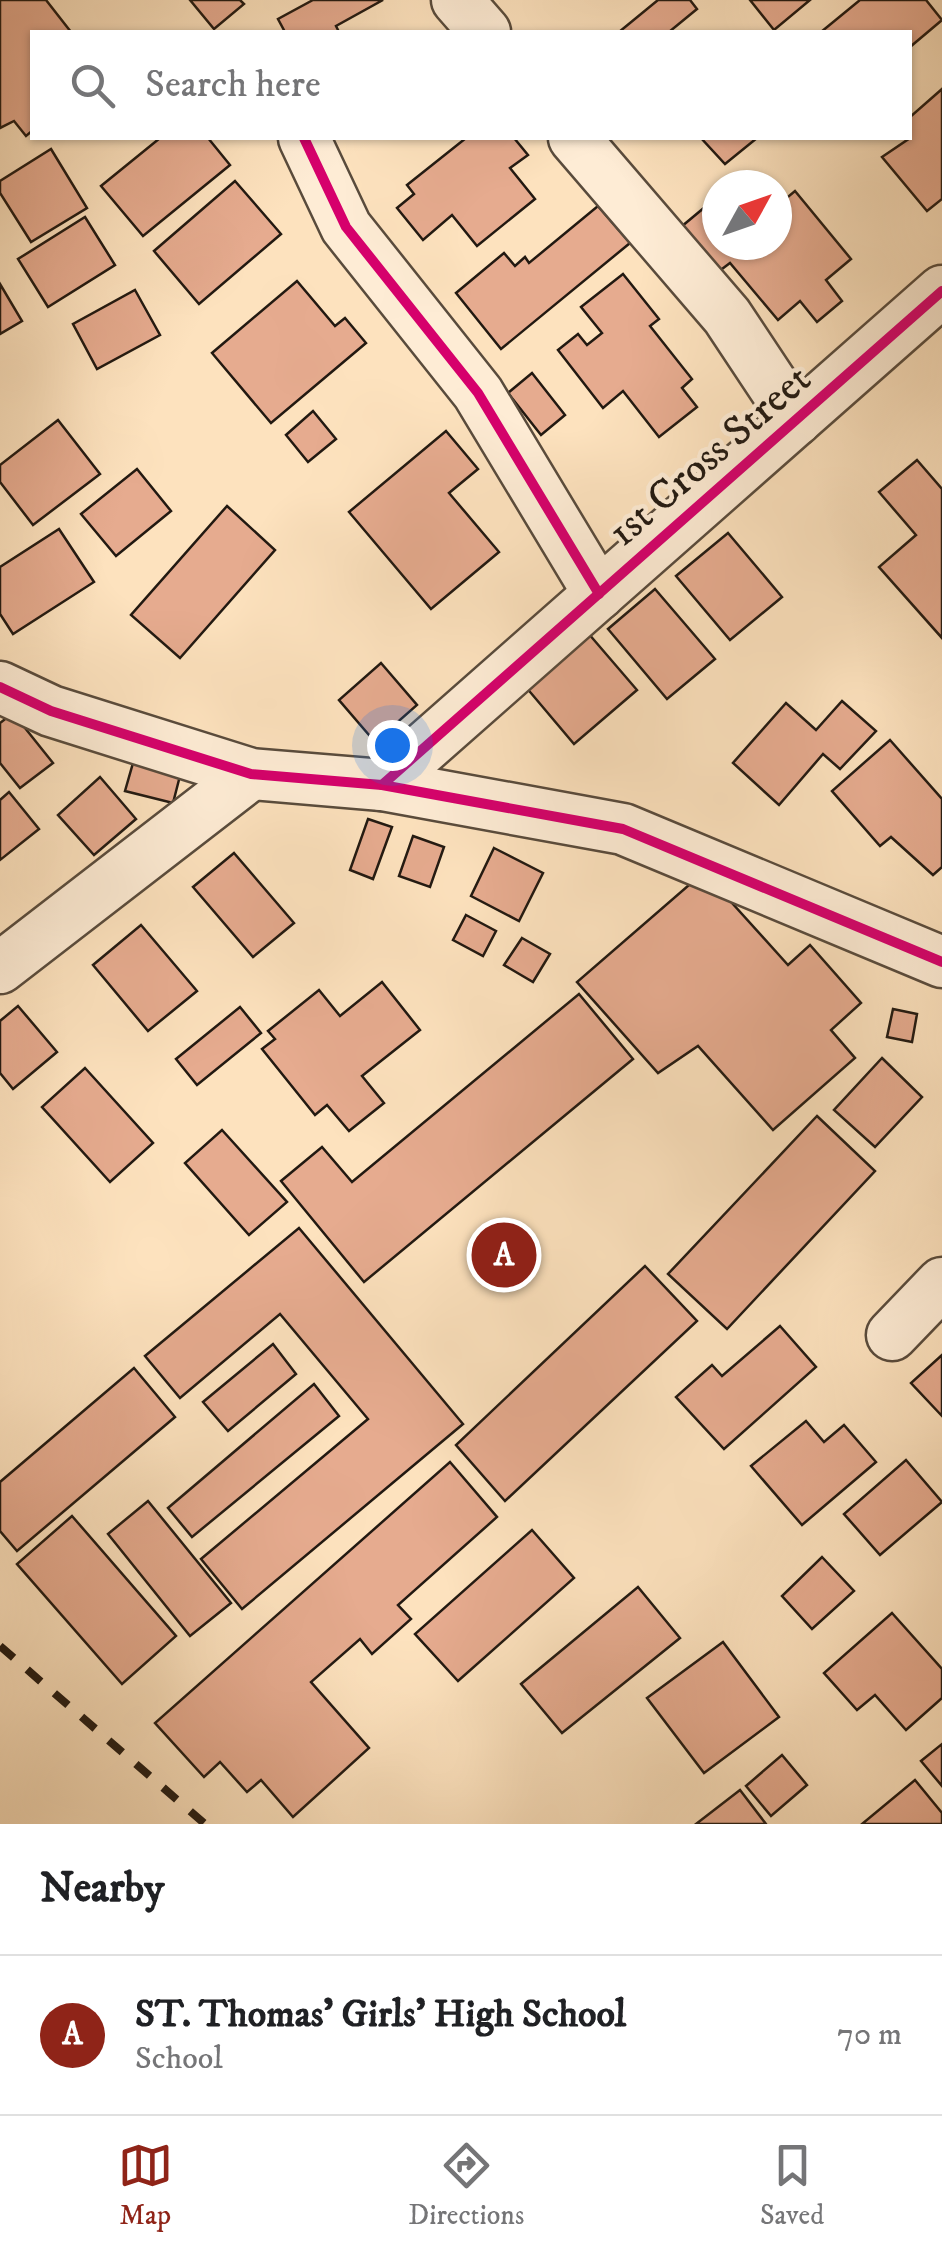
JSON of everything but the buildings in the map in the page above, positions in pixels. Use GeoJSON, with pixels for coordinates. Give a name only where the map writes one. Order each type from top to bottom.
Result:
{"type":"FeatureCollection","features":[{"type":"Feature","properties":{"kind":"street"},"geometry":{"type":"LineString","coordinates":[[457,0],[483,30]]}},
{"type":"Feature","properties":{"kind":"street"},"geometry":{"type":"LineString","coordinates":[[305,140],[346,227],[478,393],[599,594]]}},
{"type":"Feature","properties":{"kind":"street"},"geometry":{"type":"LineString","coordinates":[[576,140],[727,316],[796,420]]}},
{"type":"Feature","properties":{"kind":"street","name":"1st Cross Street"},"geometry":{"type":"LineString","coordinates":[[382,784],[942,292]]}},
{"type":"Feature","properties":{"kind":"street"},"geometry":{"type":"LineString","coordinates":[[0,687],[50,711],[251,774],[382,784],[624,829],[936,950]]}},
{"type":"Feature","properties":{"kind":"street"},"geometry":{"type":"LineString","coordinates":[[0,968],[251,774]]}},
{"type":"Feature","properties":{"kind":"street"},"geometry":{"type":"LineString","coordinates":[[892,1335],[942,1283]]}},
{"type":"Feature","properties":{"kind":"railway"},"geometry":{"type":"LineString","coordinates":[[0,1646],[205,1824]]}},
{"type":"Feature","properties":{"kind":"cycle path"},"geometry":{"type":"LineString","coordinates":[[305,140],[346,227],[478,393],[599,594]]}},
{"type":"Feature","properties":{"kind":"cycle path"},"geometry":{"type":"LineString","coordinates":[[382,785],[942,291]]}},
{"type":"Feature","properties":{"kind":"cycle path"},"geometry":{"type":"LineString","coordinates":[[0,687],[51,711],[251,774],[382,785],[623,829],[942,962]]}},
{"type":"Feature","properties":{"kind":"place","name":"ST. Thomas' Girls' High School"},"geometry":{"type":"Point","coordinates":[504,1255]}}]}
